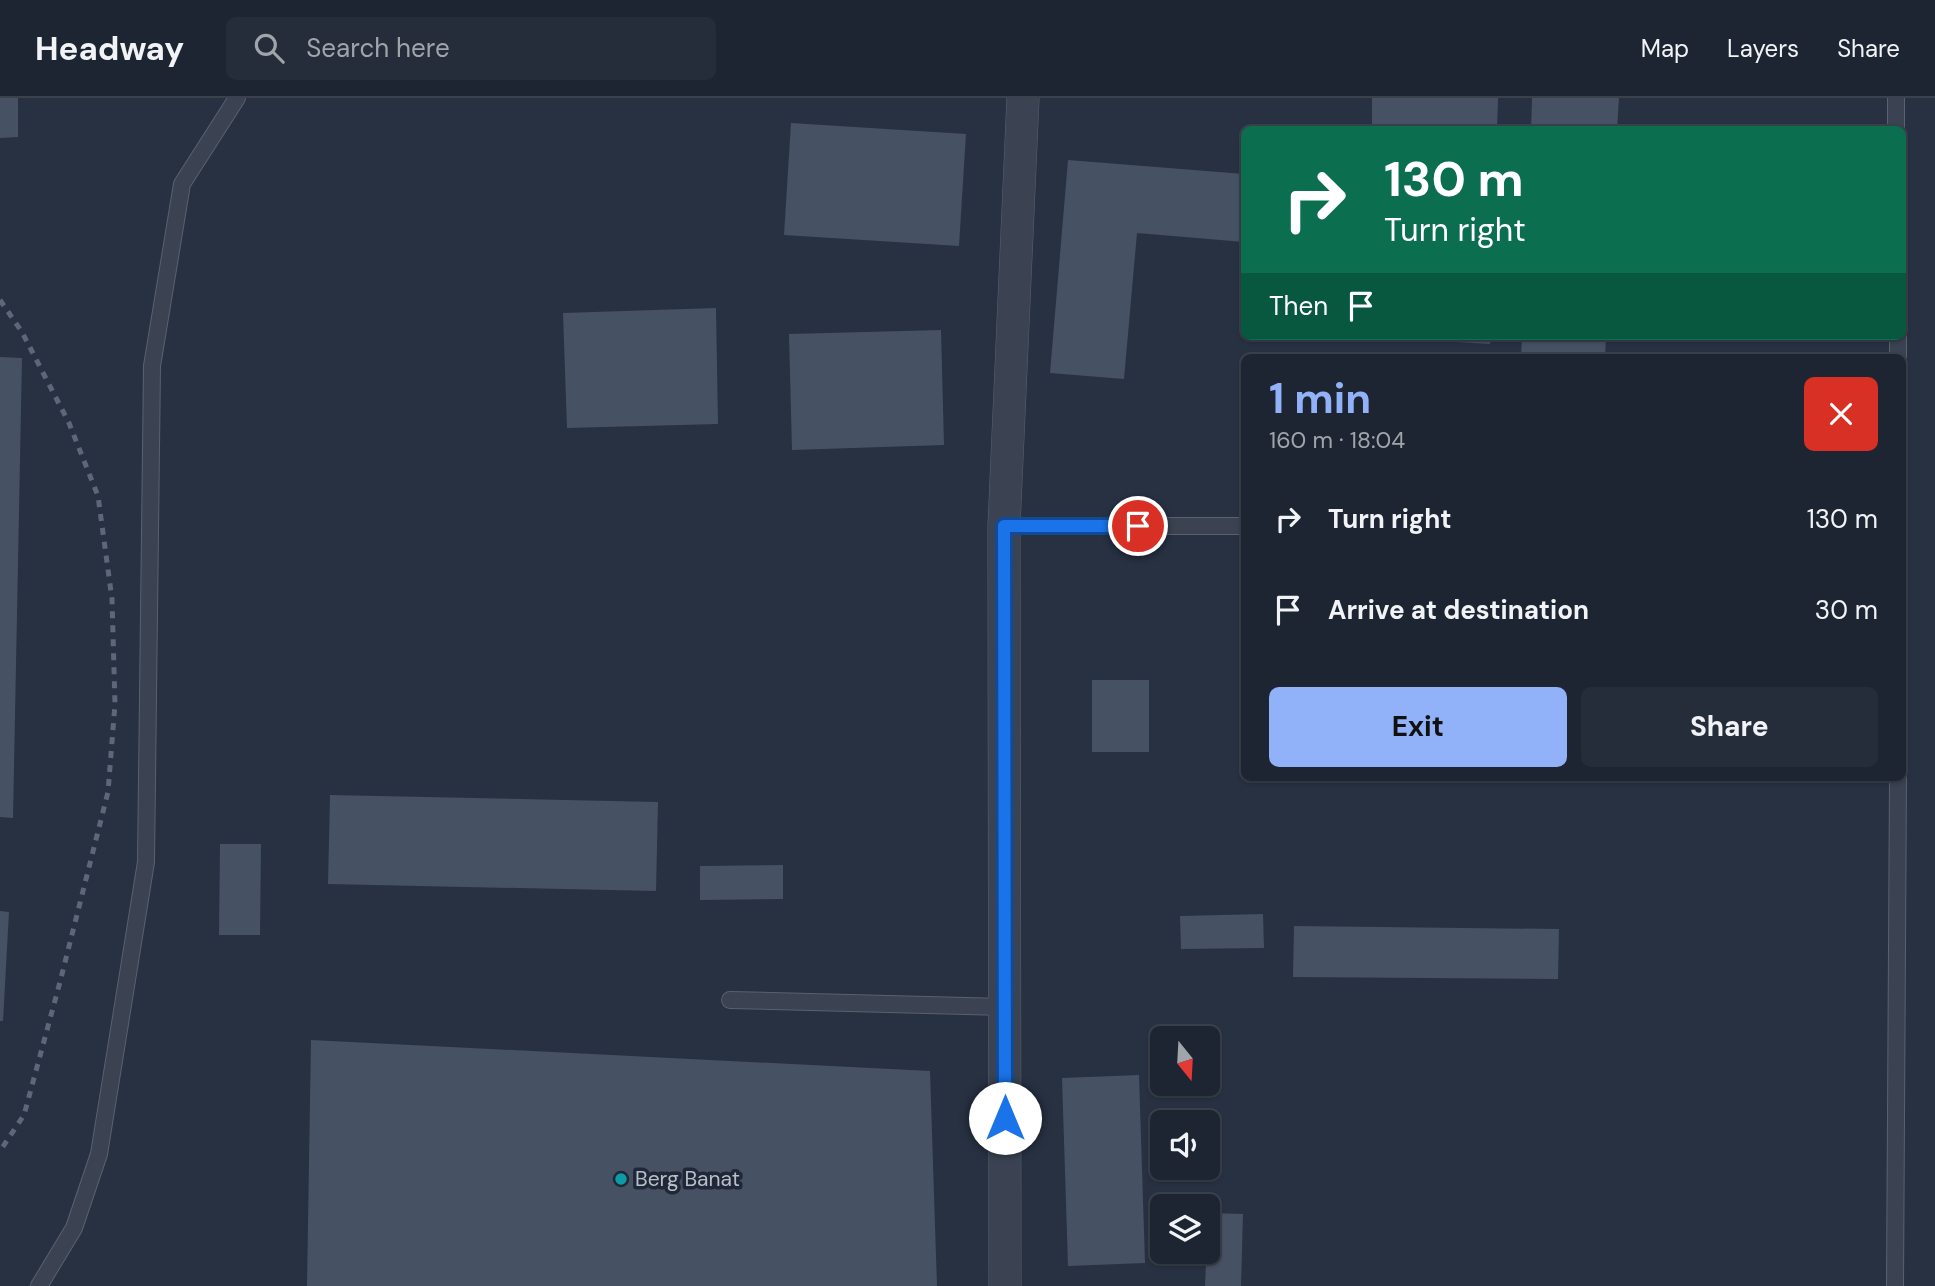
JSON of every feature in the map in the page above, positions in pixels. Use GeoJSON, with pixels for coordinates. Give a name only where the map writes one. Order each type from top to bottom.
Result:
{"type":"FeatureCollection","features":[{"type":"Feature","properties":{"kind":"street"},"geometry":{"type":"LineString","coordinates":[[1005,1286],[1004,526],[1023,98]]}},
{"type":"Feature","properties":{"kind":"lane"},"geometry":{"type":"LineString","coordinates":[[38,1286],[74,1228],[99,1154],[146,862],[152,366],[182,184],[237,98]]}},
{"type":"Feature","properties":{"kind":"lane"},"geometry":{"type":"LineString","coordinates":[[1896,98],[1896,126]]}},
{"type":"Feature","properties":{"kind":"lane"},"geometry":{"type":"LineString","coordinates":[[1004,526],[1241,526]]}},
{"type":"Feature","properties":{"kind":"lane"},"geometry":{"type":"LineString","coordinates":[[1895,1286],[1898,781]]}},
{"type":"Feature","properties":{"kind":"lane"},"geometry":{"type":"LineString","coordinates":[[730,1000],[1005,1007]]}},
{"type":"Feature","properties":{"kind":"building"},"geometry":{"type":"Polygon","coordinates":[[[0,98],[18,98],[18,137],[0,138],[0,98]]]}},
{"type":"Feature","properties":{"kind":"building"},"geometry":{"type":"Polygon","coordinates":[[[1372,98],[1498,98],[1497,126],[1372,126],[1372,98]]]}},
{"type":"Feature","properties":{"kind":"building"},"geometry":{"type":"Polygon","coordinates":[[[1532,98],[1619,98],[1617,126],[1531,126],[1532,98]]]}},
{"type":"Feature","properties":{"kind":"building"},"geometry":{"type":"Polygon","coordinates":[[[791,123],[966,134],[959,246],[784,235],[791,123]]]}},
{"type":"Feature","properties":{"kind":"building"},"geometry":{"type":"Polygon","coordinates":[[[1068,160],[1241,174],[1241,242],[1137,233],[1124,379],[1050,373],[1068,160]]]}},
{"type":"Feature","properties":{"kind":"building"},"geometry":{"type":"Polygon","coordinates":[[[716,308],[718,424],[567,428],[563,313],[716,308]]]}},
{"type":"Feature","properties":{"kind":"building"},"geometry":{"type":"Polygon","coordinates":[[[941,330],[944,445],[792,450],[789,334],[941,330]]]}},
{"type":"Feature","properties":{"kind":"building"},"geometry":{"type":"Polygon","coordinates":[[[1421,340],[1490,340],[1490,344],[1421,340]]]}},
{"type":"Feature","properties":{"kind":"building"},"geometry":{"type":"Polygon","coordinates":[[[1522,340],[1606,340],[1605,354],[1521,354],[1522,340]]]}},
{"type":"Feature","properties":{"kind":"building"},"geometry":{"type":"Polygon","coordinates":[[[0,357],[22,358],[13,818],[0,817],[0,357]]]}},
{"type":"Feature","properties":{"kind":"building"},"geometry":{"type":"Polygon","coordinates":[[[1092,680],[1149,680],[1149,752],[1092,752],[1092,680]]]}},
{"type":"Feature","properties":{"kind":"building"},"geometry":{"type":"Polygon","coordinates":[[[330,795],[658,802],[656,891],[328,884],[330,795]]]}},
{"type":"Feature","properties":{"kind":"building"},"geometry":{"type":"Polygon","coordinates":[[[220,844],[261,844],[260,935],[219,935],[220,844]]]}},
{"type":"Feature","properties":{"kind":"building"},"geometry":{"type":"Polygon","coordinates":[[[783,865],[783,899],[700,900],[700,866],[783,865]]]}},
{"type":"Feature","properties":{"kind":"building"},"geometry":{"type":"Polygon","coordinates":[[[0,911],[9,912],[3,1021],[0,1021],[0,911]]]}},
{"type":"Feature","properties":{"kind":"building"},"geometry":{"type":"Polygon","coordinates":[[[1263,914],[1264,948],[1181,949],[1180,916],[1263,914]]]}},
{"type":"Feature","properties":{"kind":"building"},"geometry":{"type":"Polygon","coordinates":[[[1294,926],[1559,929],[1558,979],[1293,977],[1294,926]]]}},
{"type":"Feature","properties":{"kind":"building","name":"Berg Banat"},"geometry":{"type":"Polygon","coordinates":[[[311,1040],[930,1071],[937,1286],[307,1286],[311,1040]]]}},
{"type":"Feature","properties":{"kind":"building"},"geometry":{"type":"Polygon","coordinates":[[[1139,1075],[1145,1263],[1068,1266],[1062,1078],[1139,1075]]]}},
{"type":"Feature","properties":{"kind":"building"},"geometry":{"type":"Polygon","coordinates":[[[1220,1213],[1243,1214],[1241,1286],[1205,1286],[1206,1264],[1220,1264],[1220,1213]]]}},
{"type":"Feature","properties":{"kind":"railway"},"geometry":{"type":"LineString","coordinates":[[0,300],[22,332],[69,423],[98,496],[112,599],[115,704],[108,792],[60,982],[24,1115],[0,1151]]}},
{"type":"Feature","properties":{"kind":"place","name":"Berg Banat"},"geometry":{"type":"Point","coordinates":[621,1179]}},
{"type":"Feature","properties":{"kind":"route"},"geometry":{"type":"LineString","coordinates":[[1005,1118],[1004,526],[1138,526]]}}]}
